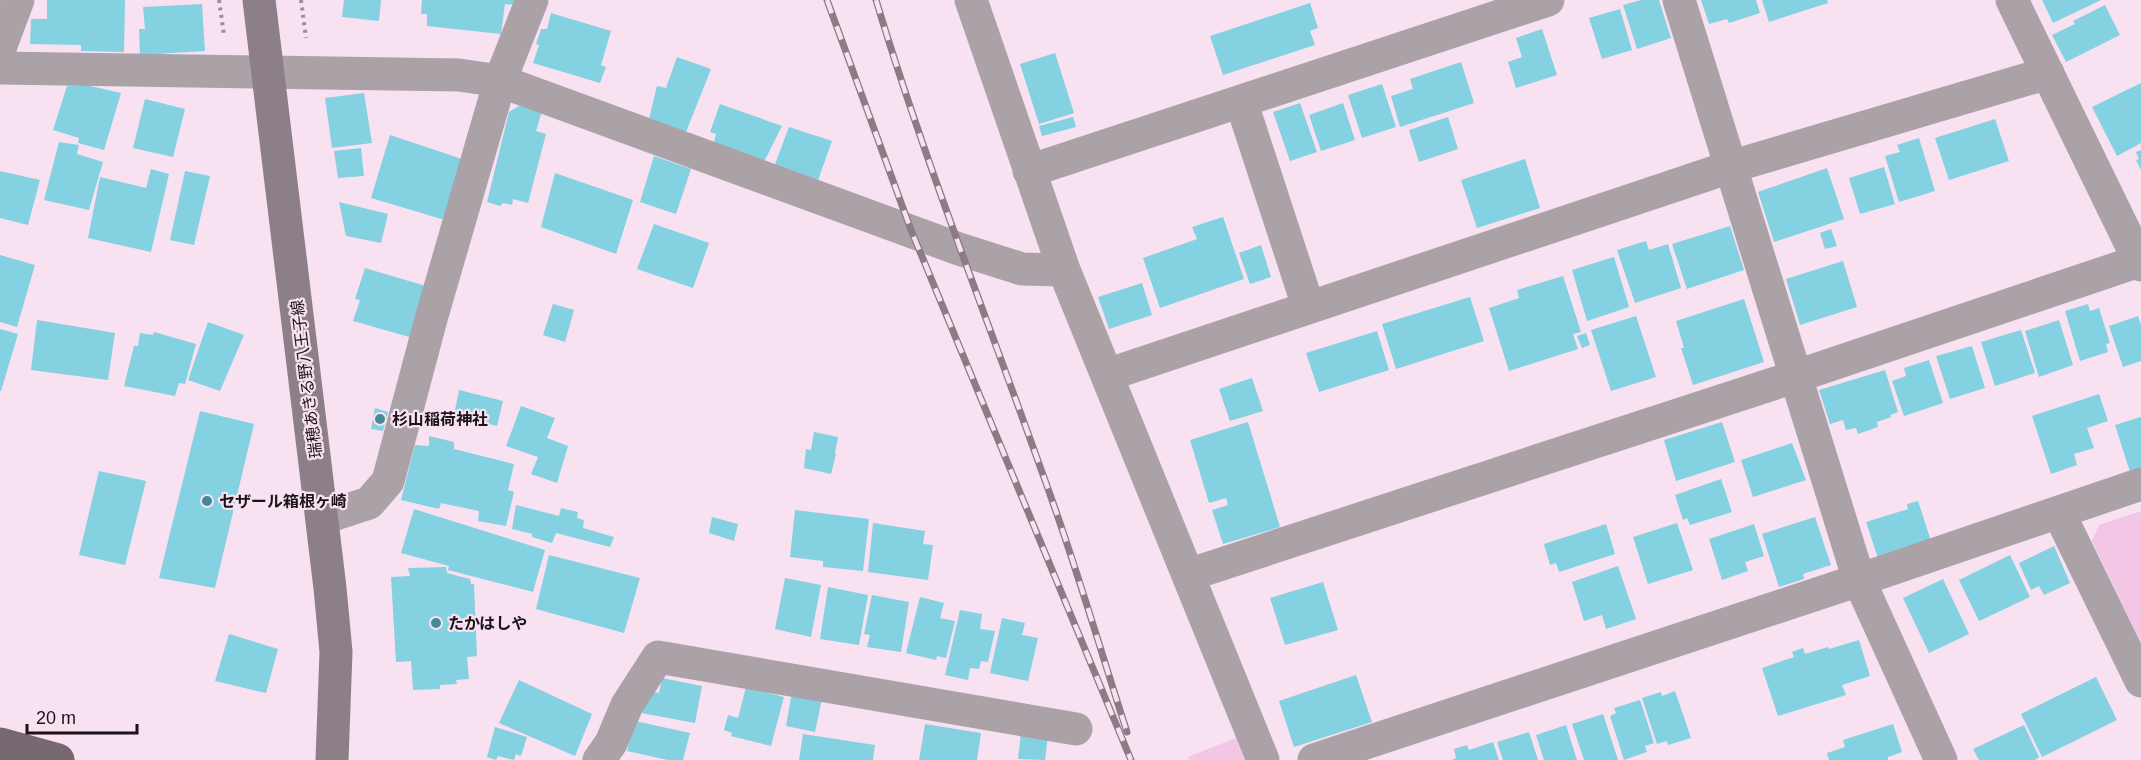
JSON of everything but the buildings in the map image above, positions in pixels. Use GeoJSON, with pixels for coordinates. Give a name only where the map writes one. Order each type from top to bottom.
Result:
{"type":"FeatureCollection","features":[{"type":"Feature","properties":{"kind":"main road","name":"瑞穂あきる野八王子線"},"geometry":{"type":"LineString","coordinates":[[259,0],[323,518],[336,652],[332,760]]}},
{"type":"Feature","properties":{"kind":"main road"},"geometry":{"type":"LineString","coordinates":[[0,744],[58,760]]}},
{"type":"Feature","properties":{"kind":"street"},"geometry":{"type":"LineString","coordinates":[[0,48],[18,0]]}},
{"type":"Feature","properties":{"kind":"street"},"geometry":{"type":"LineString","coordinates":[[323,518],[369,503],[388,481],[431,318],[500,81],[532,0]]}},
{"type":"Feature","properties":{"kind":"street"},"geometry":{"type":"LineString","coordinates":[[971,0],[1064,270],[1263,760]]}},
{"type":"Feature","properties":{"kind":"street"},"geometry":{"type":"LineString","coordinates":[[1029,171],[1548,0]]}},
{"type":"Feature","properties":{"kind":"street"},"geometry":{"type":"LineString","coordinates":[[1678,0],[1859,580],[1941,760]]}},
{"type":"Feature","properties":{"kind":"street"},"geometry":{"type":"LineString","coordinates":[[1188,574],[2140,263],[2012,0]]}},
{"type":"Feature","properties":{"kind":"street"},"geometry":{"type":"LineString","coordinates":[[0,68],[459,75],[500,81],[959,249],[1022,269],[1064,270]]}},
{"type":"Feature","properties":{"kind":"street"},"geometry":{"type":"LineString","coordinates":[[1107,375],[1730,167],[2048,73]]}},
{"type":"Feature","properties":{"kind":"street"},"geometry":{"type":"LineString","coordinates":[[1241,101],[1308,306]]}},
{"type":"Feature","properties":{"kind":"street"},"geometry":{"type":"LineString","coordinates":[[1314,760],[2141,484]]}},
{"type":"Feature","properties":{"kind":"street"},"geometry":{"type":"LineString","coordinates":[[2059,513],[2141,681]]}},
{"type":"Feature","properties":{"kind":"street"},"geometry":{"type":"LineString","coordinates":[[599,760],[611,743],[627,705],[658,657],[1076,729]]}},
{"type":"Feature","properties":{"kind":"path"},"geometry":{"type":"LineString","coordinates":[[219,0],[225,42]]}},
{"type":"Feature","properties":{"kind":"path"},"geometry":{"type":"LineString","coordinates":[[301,0],[306,40]]}},
{"type":"Feature","properties":{"kind":"shaded area"},"geometry":{"type":"Polygon","coordinates":[[[2141,511],[2141,643],[2092,541],[2099,525],[2141,511]]]}},
{"type":"Feature","properties":{"kind":"shaded area"},"geometry":{"type":"Polygon","coordinates":[[[1236,738],[1245,760],[1189,760],[1188,757],[1236,738]]]}},
{"type":"Feature","properties":{"kind":"railway"},"geometry":{"type":"LineString","coordinates":[[827,0],[911,230],[1131,760]]}},
{"type":"Feature","properties":{"kind":"railway"},"geometry":{"type":"LineString","coordinates":[[876,0],[917,126],[1062,529],[1127,732]]}},
{"type":"Feature","properties":{"kind":"place","name":"杉山稲荷神社"},"geometry":{"type":"Point","coordinates":[380,419]}},
{"type":"Feature","properties":{"kind":"place","name":"セザール箱根ヶ崎"},"geometry":{"type":"Point","coordinates":[207,501]}},
{"type":"Feature","properties":{"kind":"place","name":"たかはしや"},"geometry":{"type":"Point","coordinates":[436,623]}}]}
